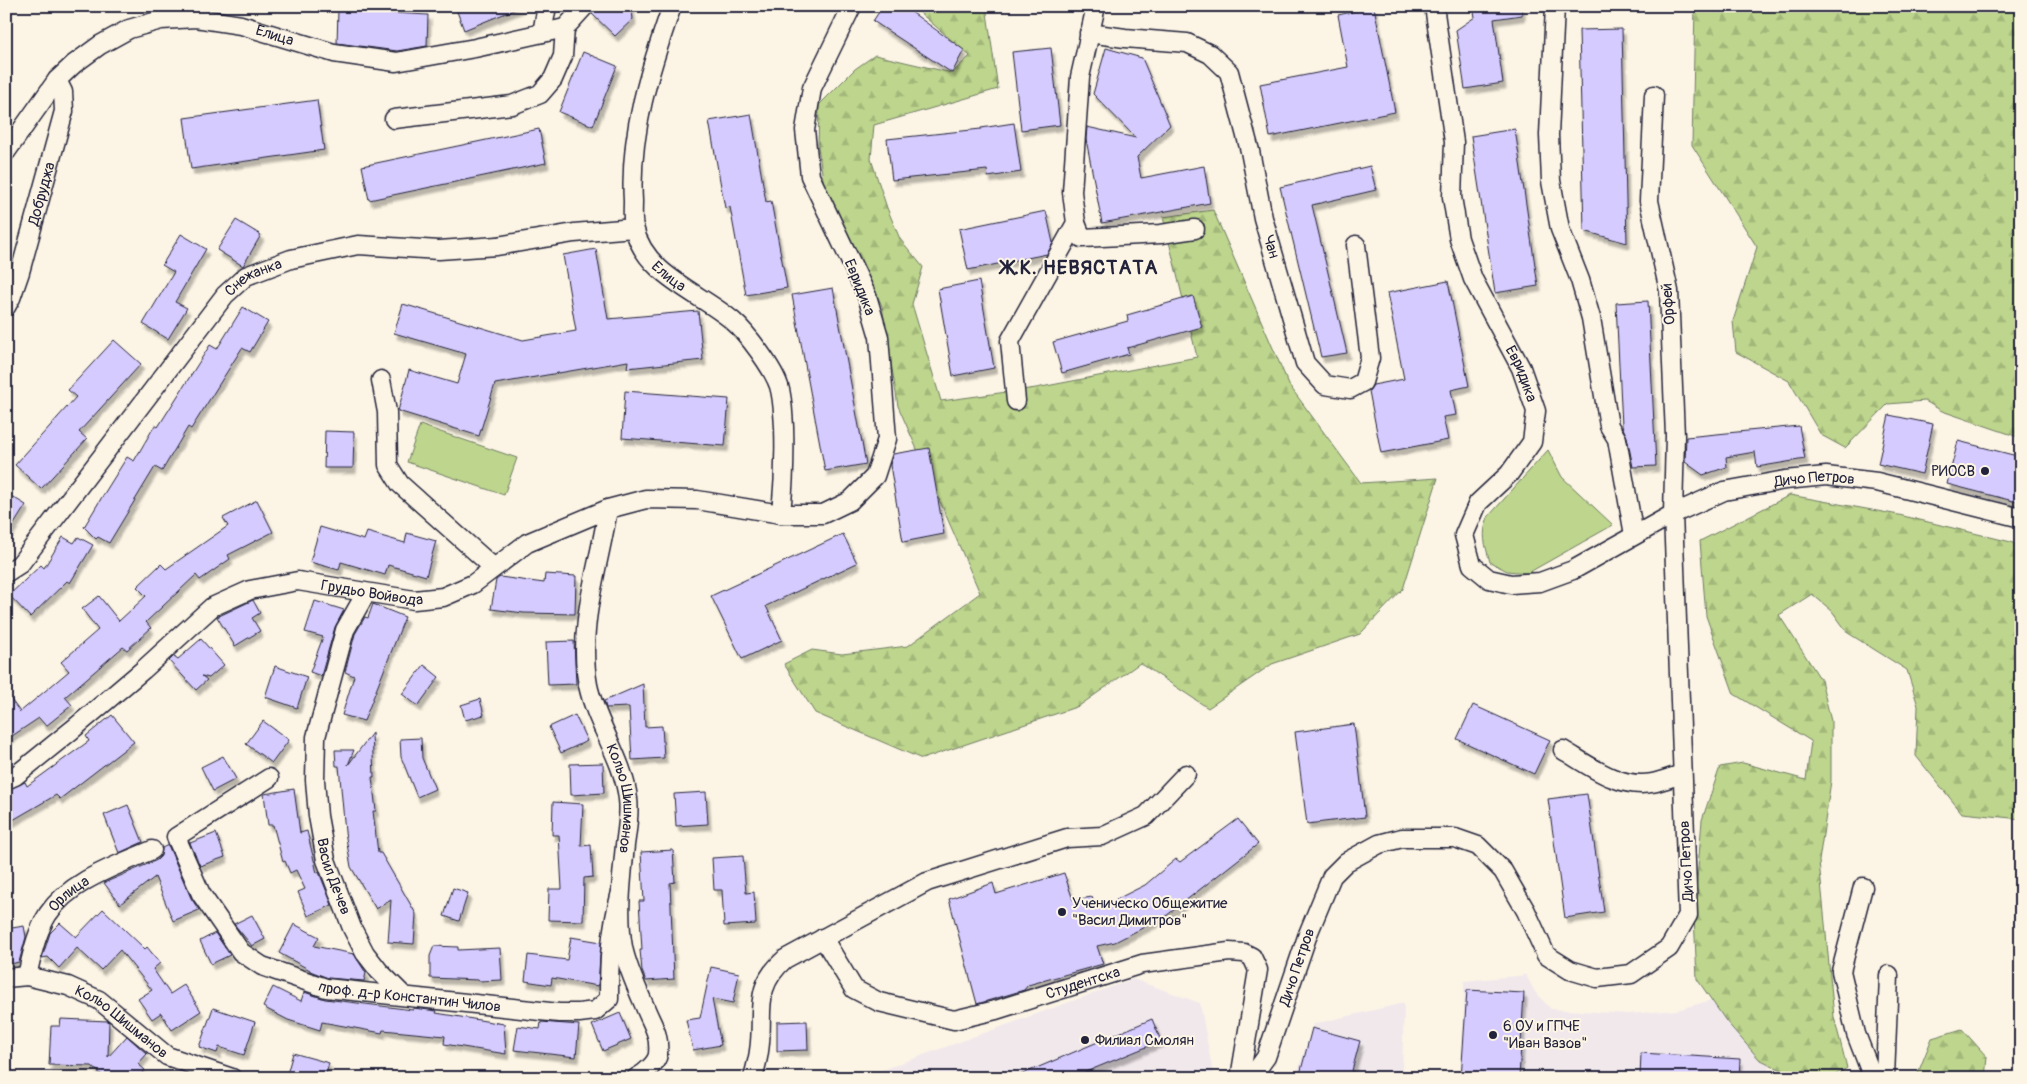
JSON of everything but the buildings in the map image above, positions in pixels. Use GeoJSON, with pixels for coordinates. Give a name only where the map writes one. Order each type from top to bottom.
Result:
{"type":"FeatureCollection","features":[{"type":"Feature","properties":{"kind":"street"},"geometry":{"type":"LineString","coordinates":[[542,33],[547,6]]}},
{"type":"Feature","properties":{"kind":"street"},"geometry":{"type":"LineString","coordinates":[[394,119],[512,105],[540,94],[553,79],[563,56],[564,28],[585,6]]}},
{"type":"Feature","properties":{"kind":"street","name":"Елица"},"geometry":{"type":"LineString","coordinates":[[672,6],[649,72],[638,125],[632,183],[634,228],[645,252],[662,272],[733,321],[753,342],[778,385],[783,408],[786,468],[781,514]]}},
{"type":"Feature","properties":{"kind":"street","name":"Евридика"},"geometry":{"type":"LineString","coordinates":[[781,514],[823,514],[850,500],[874,476],[887,439],[879,337],[867,296],[810,176],[806,130],[812,88],[852,6]]}},
{"type":"Feature","properties":{"kind":"street"},"geometry":{"type":"LineString","coordinates":[[1096,6],[1080,77],[1072,192],[1076,223],[1082,238],[1161,234],[1195,229]]}},
{"type":"Feature","properties":{"kind":"street","name":"Евридика"},"geometry":{"type":"LineString","coordinates":[[1434,6],[1454,142],[1452,197],[1459,239],[1473,279],[1521,368],[1536,412],[1532,442],[1509,474],[1478,503],[1464,535],[1472,565],[1488,579],[1511,584],[1540,582],[1573,570],[1673,514]]}},
{"type":"Feature","properties":{"kind":"street"},"geometry":{"type":"LineString","coordinates":[[1554,6],[1549,135],[1551,181],[1560,229],[1580,280],[1591,318],[1609,426],[1617,439],[1634,535]]}},
{"type":"Feature","properties":{"kind":"street","name":"Елица"},"geometry":{"type":"LineString","coordinates":[[6,152],[57,80],[74,64],[100,45],[129,29],[161,20],[196,18],[242,25],[334,53],[396,62],[475,48],[564,28]]}},
{"type":"Feature","properties":{"kind":"street","name":"Чан"},"geometry":{"type":"LineString","coordinates":[[1089,32],[1125,38],[1187,42],[1210,54],[1229,72],[1250,151],[1263,218],[1305,363],[1325,385],[1338,388],[1350,389],[1363,382],[1370,358],[1356,245]]}},
{"type":"Feature","properties":{"kind":"street","name":"Добруджа"},"geometry":{"type":"LineString","coordinates":[[6,307],[12,298],[20,272],[64,111],[63,92],[57,80]]}},
{"type":"Feature","properties":{"kind":"street","name":"Орфей"},"geometry":{"type":"LineString","coordinates":[[1654,95],[1649,201],[1669,291],[1675,436],[1673,514]]}},
{"type":"Feature","properties":{"kind":"street"},"geometry":{"type":"LineString","coordinates":[[1016,401],[1010,341],[1076,223]]}},
{"type":"Feature","properties":{"kind":"street","name":"Снежанка"},"geometry":{"type":"LineString","coordinates":[[6,573],[20,564],[225,295],[246,276],[291,259],[358,245],[439,250],[497,246],[574,233],[634,228]]}},
{"type":"Feature","properties":{"kind":"street"},"geometry":{"type":"LineString","coordinates":[[381,380],[386,412],[388,465],[400,484],[493,567]]}},
{"type":"Feature","properties":{"kind":"street","name":"Дичо Петров"},"geometry":{"type":"LineString","coordinates":[[1251,1078],[1266,1057],[1308,934],[1332,876],[1346,862],[1379,844],[1402,838],[1455,838],[1478,846],[1503,871],[1526,912],[1546,955],[1570,970],[1598,978],[1631,974],[1669,948],[1688,915],[1673,514],[1724,491],[1785,480],[1826,476],[1886,484],[2021,518]]}},
{"type":"Feature","properties":{"kind":"street","name":"Грудьо Войвода"},"geometry":{"type":"LineString","coordinates":[[6,780],[15,776],[72,730],[212,607],[250,590],[298,581],[414,600],[444,597],[473,584],[493,567],[527,544],[608,509],[646,499],[696,500],[781,514]]}},
{"type":"Feature","properties":{"kind":"street","name":"Кольо Шишманов"},"geometry":{"type":"LineString","coordinates":[[608,509],[603,545],[587,612],[584,653],[588,686],[602,728],[622,773],[628,799],[620,896],[623,947],[645,1008],[658,1034],[658,1056],[643,1074],[636,1078]]}},
{"type":"Feature","properties":{"kind":"street","name":"Васил Дечев"},"geometry":{"type":"LineString","coordinates":[[366,593],[345,630],[316,737],[315,780],[318,816],[326,860],[352,928],[365,952],[385,978],[404,996]]}},
{"type":"Feature","properties":{"kind":"street"},"geometry":{"type":"LineString","coordinates":[[1563,750],[1600,772],[1627,783],[1651,783],[1682,774]]}},
{"type":"Feature","properties":{"kind":"street"},"geometry":{"type":"LineString","coordinates":[[753,1078],[759,1050],[760,1000],[772,970],[785,959],[927,882],[1066,838],[1102,836],[1146,816],[1186,774]]}},
{"type":"Feature","properties":{"kind":"street","name":"проф. д-р Константин Чилов"},"geometry":{"type":"LineString","coordinates":[[269,778],[176,837],[200,894],[241,952],[262,966],[326,988],[558,1013],[579,1014],[596,1011],[609,999],[609,954],[612,928],[620,896]]}},
{"type":"Feature","properties":{"kind":"street","name":"Орлица"},"geometry":{"type":"LineString","coordinates":[[27,976],[36,939],[47,915],[60,899],[90,878],[152,850]]}},
{"type":"Feature","properties":{"kind":"street"},"geometry":{"type":"LineString","coordinates":[[1863,887],[1841,971],[1856,1034],[1873,1078]]}},
{"type":"Feature","properties":{"kind":"street","name":"Студентска"},"geometry":{"type":"LineString","coordinates":[[823,938],[854,989],[878,1002],[954,1020],[996,1010],[1142,964],[1229,952],[1244,953],[1252,957],[1258,970],[1240,1078]]}},
{"type":"Feature","properties":{"kind":"street"},"geometry":{"type":"LineString","coordinates":[[1885,1078],[1889,975]]}},
{"type":"Feature","properties":{"kind":"street","name":"Кольо Шишманов"},"geometry":{"type":"LineString","coordinates":[[6,978],[27,976],[68,986],[99,1000],[167,1056],[232,1078]]}},
{"type":"Feature","properties":{"kind":"shaded area"},"geometry":{"type":"Polygon","coordinates":[[[1526,975],[1535,992],[1551,1009],[1628,1014],[1677,1010],[1739,992],[1766,1021],[1770,1078],[1463,1078],[1464,981],[1526,975]]]}},
{"type":"Feature","properties":{"kind":"shaded area","name":"Филиал Смолян"},"geometry":{"type":"Polygon","coordinates":[[[1133,979],[1200,1003],[1214,1078],[860,1078],[1133,979]]]}},
{"type":"Feature","properties":{"kind":"shaded area"},"geometry":{"type":"Polygon","coordinates":[[[1404,1003],[1402,1078],[1295,1078],[1314,1024],[1404,1003]]]}},
{"type":"Feature","properties":{"kind":"green space"},"geometry":{"type":"Polygon","coordinates":[[[912,6],[986,6],[998,89],[874,125],[871,159],[887,208],[900,239],[923,267],[912,304],[941,401],[1036,388],[1197,357],[1163,217],[1213,210],[1289,385],[1361,483],[1438,478],[1403,589],[1360,634],[1272,664],[1208,708],[1140,663],[1079,706],[922,759],[815,713],[784,664],[812,650],[842,654],[908,646],[980,593],[898,406],[882,306],[855,247],[825,192],[818,147],[819,105],[855,69],[875,55],[952,73],[970,56],[912,6]]]}},
{"type":"Feature","properties":{"kind":"green space"},"geometry":{"type":"Polygon","coordinates":[[[1695,6],[2021,6],[2021,438],[1942,411],[1925,401],[1888,404],[1845,448],[1821,435],[1789,381],[1736,352],[1733,321],[1757,247],[1692,145],[1695,6]]]}},
{"type":"Feature","properties":{"kind":"green space"},"geometry":{"type":"Polygon","coordinates":[[[420,425],[517,458],[504,495],[407,462],[420,425]]]}},
{"type":"Feature","properties":{"kind":"green space"},"geometry":{"type":"Polygon","coordinates":[[[1548,450],[1562,477],[1613,525],[1528,573],[1507,571],[1490,562],[1484,534],[1488,517],[1548,450]]]}},
{"type":"Feature","properties":{"kind":"green space"},"geometry":{"type":"Polygon","coordinates":[[[1790,495],[1899,515],[2011,542],[2021,548],[2021,819],[1962,813],[1916,756],[1918,706],[1907,670],[1848,633],[1832,611],[1812,594],[1779,615],[1821,680],[1831,721],[1831,781],[1819,861],[1834,1017],[1847,1068],[1830,1078],[1798,1078],[1759,1059],[1726,1021],[1697,979],[1694,916],[1702,820],[1720,767],[1743,763],[1806,780],[1811,741],[1734,694],[1706,616],[1700,541],[1790,495]]]}},
{"type":"Feature","properties":{"kind":"green space"},"geometry":{"type":"Polygon","coordinates":[[[1962,1029],[1987,1057],[1985,1078],[1916,1078],[1932,1038],[1962,1029]]]}},
{"type":"Feature","properties":{"kind":"place","name":"РИОСВ"},"geometry":{"type":"Point","coordinates":[1985,471]}},
{"type":"Feature","properties":{"kind":"place","name":"Ученическо Общежитие \"Васил Димитров\""},"geometry":{"type":"Point","coordinates":[1062,912]}},
{"type":"Feature","properties":{"kind":"place","name":"6 ОУ и ГПЧЕ \"Иван Вазов\""},"geometry":{"type":"Point","coordinates":[1493,1035]}},
{"type":"Feature","properties":{"kind":"place","name":"Филиал Смолян"},"geometry":{"type":"Point","coordinates":[1085,1040]}},
{"type":"Feature","properties":{"kind":"district","name":"Ж.К. НЕВЯСТАТА"},"geometry":{"type":"Point","coordinates":[1080,267]}}]}
